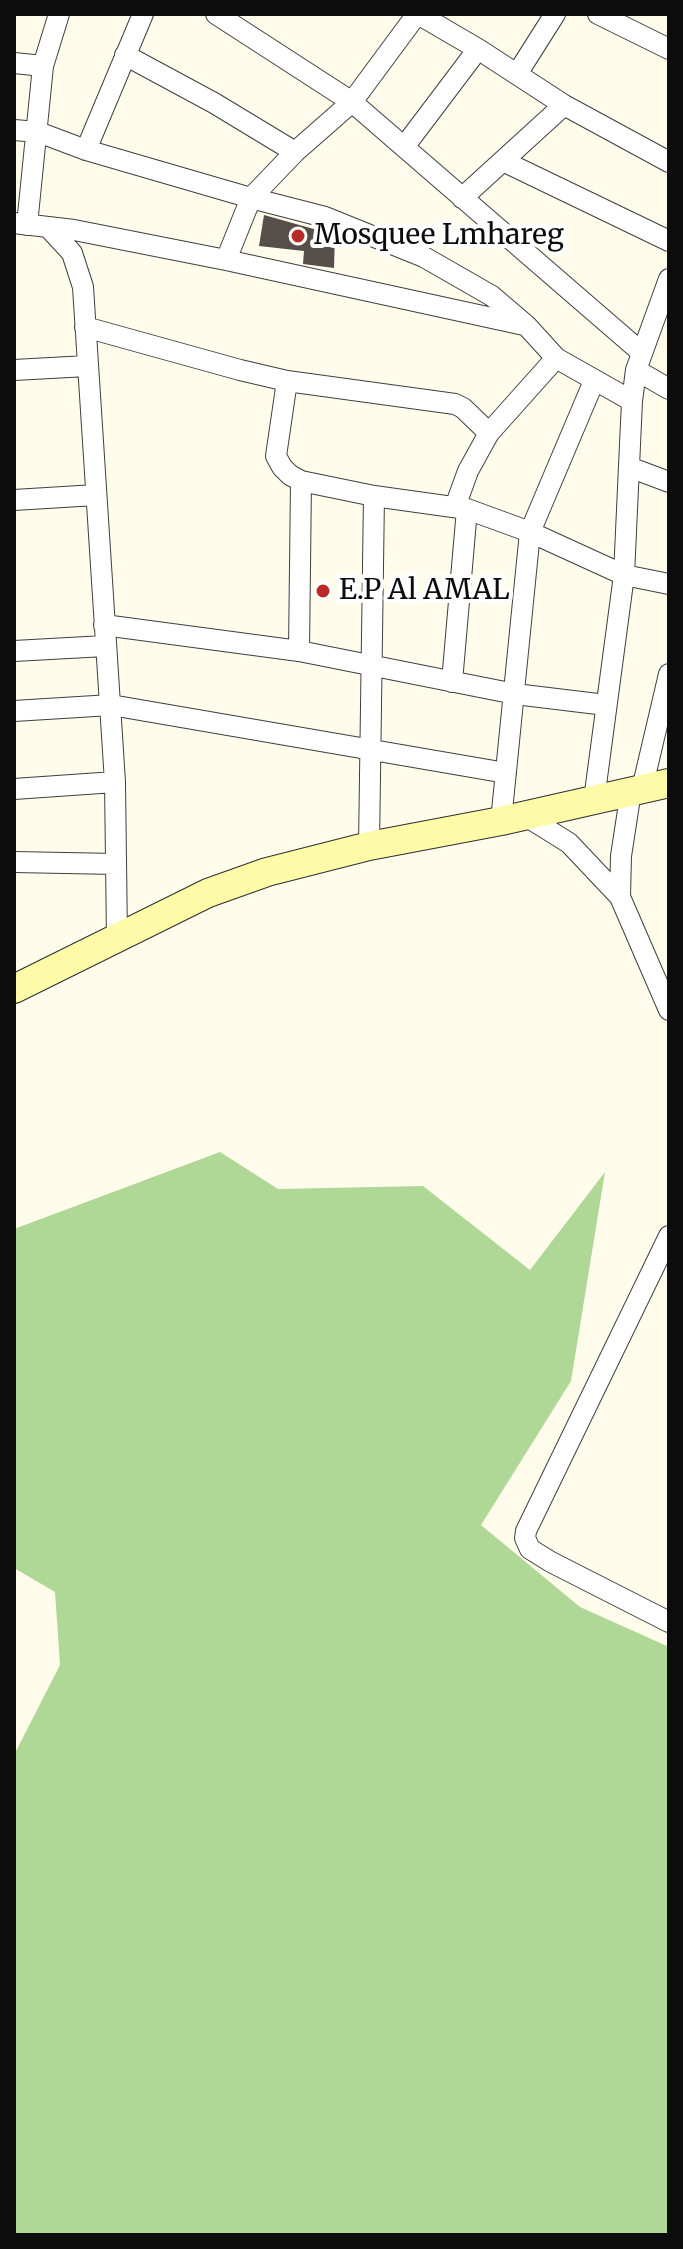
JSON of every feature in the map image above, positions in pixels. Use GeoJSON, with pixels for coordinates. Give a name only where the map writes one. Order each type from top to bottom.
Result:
{"type":"FeatureCollection","features":[{"type":"Feature","properties":{"kind":"main road"},"geometry":{"type":"LineString","coordinates":[[14,989],[153,919],[267,872],[369,846],[647,788]]}},
{"type":"Feature","properties":{"kind":"street"},"geometry":{"type":"LineString","coordinates":[[30,225],[43,66],[59,14]]}},
{"type":"Feature","properties":{"kind":"street"},"geometry":{"type":"LineString","coordinates":[[86,150],[143,14]]}},
{"type":"Feature","properties":{"kind":"street"},"geometry":{"type":"LineString","coordinates":[[216,14],[352,102],[462,198],[669,389]]}},
{"type":"Feature","properties":{"kind":"street"},"geometry":{"type":"LineString","coordinates":[[226,260],[251,198],[295,152],[352,102],[418,14],[564,105],[669,162]]}},
{"type":"Feature","properties":{"kind":"street"},"geometry":{"type":"LineString","coordinates":[[517,74],[555,14]]}},
{"type":"Feature","properties":{"kind":"street"},"geometry":{"type":"LineString","coordinates":[[598,14],[669,49]]}},
{"type":"Feature","properties":{"kind":"street"},"geometry":{"type":"LineString","coordinates":[[404,147],[478,49]]}},
{"type":"Feature","properties":{"kind":"street"},"geometry":{"type":"LineString","coordinates":[[125,55],[214,103],[295,152]]}},
{"type":"Feature","properties":{"kind":"street"},"geometry":{"type":"LineString","coordinates":[[14,63],[43,66]]}},
{"type":"Feature","properties":{"kind":"street"},"geometry":{"type":"LineString","coordinates":[[462,198],[564,105]]}},
{"type":"Feature","properties":{"kind":"street"},"geometry":{"type":"LineString","coordinates":[[14,130],[38,132],[86,150],[325,217],[424,257],[471,282],[526,325],[556,358],[632,401]]}},
{"type":"Feature","properties":{"kind":"street"},"geometry":{"type":"LineString","coordinates":[[505,162],[669,241]]}},
{"type":"Feature","properties":{"kind":"street"},"geometry":{"type":"LineString","coordinates":[[30,225],[226,260],[526,325]]}},
{"type":"Feature","properties":{"kind":"street"},"geometry":{"type":"LineString","coordinates":[[30,225],[72,253],[83,287],[111,705],[117,939]]}},
{"type":"Feature","properties":{"kind":"street"},"geometry":{"type":"LineString","coordinates":[[594,800],[624,575],[632,401],[638,361],[662,317],[669,279]]}},
{"type":"Feature","properties":{"kind":"street"},"geometry":{"type":"LineString","coordinates":[[85,327],[287,381],[455,404],[489,433]]}},
{"type":"Feature","properties":{"kind":"street"},"geometry":{"type":"LineString","coordinates":[[452,682],[461,508],[468,471],[489,433],[556,358]]}},
{"type":"Feature","properties":{"kind":"street"},"geometry":{"type":"LineString","coordinates":[[14,370],[87,366]]}},
{"type":"Feature","properties":{"kind":"street"},"geometry":{"type":"LineString","coordinates":[[287,381],[276,456],[282,467],[301,481],[374,496],[461,508],[530,532],[624,575],[669,584]]}},
{"type":"Feature","properties":{"kind":"street"},"geometry":{"type":"LineString","coordinates":[[594,381],[530,532],[506,773],[512,818],[569,843],[620,897],[669,1010]]}},
{"type":"Feature","properties":{"kind":"street"},"geometry":{"type":"LineString","coordinates":[[629,467],[669,482]]}},
{"type":"Feature","properties":{"kind":"street"},"geometry":{"type":"LineString","coordinates":[[299,651],[301,481]]}},
{"type":"Feature","properties":{"kind":"street"},"geometry":{"type":"LineString","coordinates":[[14,500],[96,495]]}},
{"type":"Feature","properties":{"kind":"street"},"geometry":{"type":"LineString","coordinates":[[369,846],[374,496]]}},
{"type":"Feature","properties":{"kind":"street"},"geometry":{"type":"LineString","coordinates":[[104,625],[299,651],[515,694],[606,705]]}},
{"type":"Feature","properties":{"kind":"street"},"geometry":{"type":"LineString","coordinates":[[14,651],[105,646]]}},
{"type":"Feature","properties":{"kind":"street"},"geometry":{"type":"LineString","coordinates":[[620,897],[621,856],[647,788],[669,674]]}},
{"type":"Feature","properties":{"kind":"street"},"geometry":{"type":"LineString","coordinates":[[14,711],[111,705],[506,773]]}},
{"type":"Feature","properties":{"kind":"street"},"geometry":{"type":"LineString","coordinates":[[14,789],[115,782]]}},
{"type":"Feature","properties":{"kind":"street"},"geometry":{"type":"LineString","coordinates":[[14,862],[116,864]]}},
{"type":"Feature","properties":{"kind":"street"},"geometry":{"type":"LineString","coordinates":[[669,1236],[525,1538],[530,1549],[551,1562],[669,1622]]}},
{"type":"Feature","properties":{"kind":"green space"},"geometry":{"type":"Polygon","coordinates":[[[220,1152],[278,1189],[423,1186],[530,1270],[605,1172],[571,1381],[481,1525],[580,1607],[669,1647],[669,2235],[14,2235],[14,1755],[60,1665],[55,1592],[14,1568],[14,1229],[220,1152]]]}},
{"type":"Feature","properties":{"kind":"building","name":"Mosquee Lmhareg"},"geometry":{"type":"Polygon","coordinates":[[[264,215],[335,235],[334,268],[303,264],[304,251],[259,246],[264,215]]]}},
{"type":"Feature","properties":{"kind":"place","name":"Mosquee Lmhareg"},"geometry":{"type":"Point","coordinates":[298,236]}},
{"type":"Feature","properties":{"kind":"place","name":"E.P Al AMAL"},"geometry":{"type":"Point","coordinates":[323,591]}}]}
